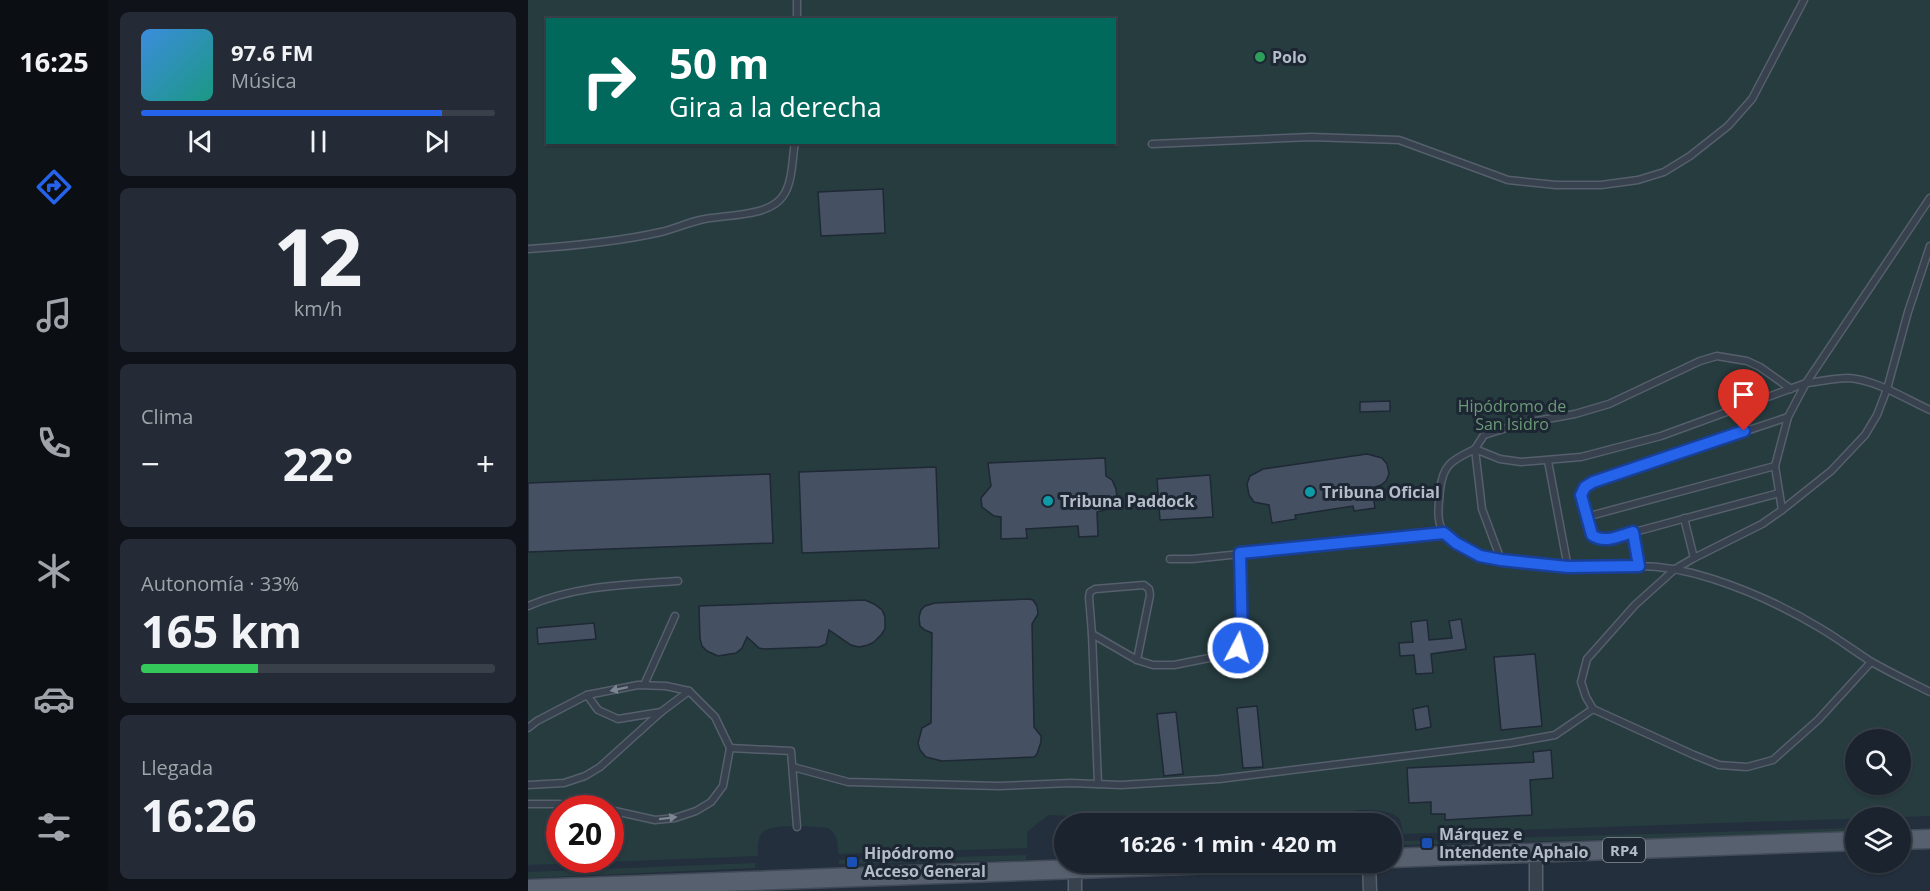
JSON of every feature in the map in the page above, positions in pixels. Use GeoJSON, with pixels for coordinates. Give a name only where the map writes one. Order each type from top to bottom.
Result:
{"type":"FeatureCollection","features":[{"type":"Feature","properties":{"kind":"main road"},"geometry":{"type":"LineString","coordinates":[[1911,840],[1930,839]]}},
{"type":"Feature","properties":{"kind":"main road","name":"RP4"},"geometry":{"type":"LineString","coordinates":[[1402,858],[1845,842]]}},
{"type":"Feature","properties":{"kind":"main road"},"geometry":{"type":"LineString","coordinates":[[528,889],[800,885],[1054,870]]}},
{"type":"Feature","properties":{"kind":"street"},"geometry":{"type":"LineString","coordinates":[[1536,853],[1536,891]]}},
{"type":"Feature","properties":{"kind":"street"},"geometry":{"type":"LineString","coordinates":[[1075,873],[1075,891]]}},
{"type":"Feature","properties":{"kind":"street"},"geometry":{"type":"LineString","coordinates":[[1369,873],[1370,891]]}},
{"type":"Feature","properties":{"kind":"lane"},"geometry":{"type":"LineString","coordinates":[[797,0],[797,18]]}},
{"type":"Feature","properties":{"kind":"lane"},"geometry":{"type":"LineString","coordinates":[[1152,144],[1311,137],[1399,140],[1508,180],[1590,185],[1638,180],[1664,172],[1690,156],[1728,126],[1752,99],[1804,0]]}},
{"type":"Feature","properties":{"kind":"lane"},"geometry":{"type":"LineString","coordinates":[[528,249],[622,240],[701,219],[759,211],[774,204],[782,197],[788,186],[795,144]]}},
{"type":"Feature","properties":{"kind":"lane"},"geometry":{"type":"LineString","coordinates":[[1782,510],[1775,466],[1788,417],[1806,383],[1930,198]]}},
{"type":"Feature","properties":{"kind":"lane"},"geometry":{"type":"LineString","coordinates":[[1871,662],[1818,720],[1773,760],[1747,767],[1719,765],[1711,762],[1593,709],[1581,682],[1587,659],[1635,605],[1675,569],[1762,524],[1782,510],[1831,471],[1865,435],[1877,415],[1887,389],[1908,312],[1930,246]]}},
{"type":"Feature","properties":{"kind":"lane"},"geometry":{"type":"LineString","coordinates":[[1791,389],[1747,360],[1717,356],[1700,361],[1610,404],[1575,414],[1519,424],[1484,435],[1475,449],[1452,460],[1442,477],[1438,518],[1444,533],[1456,543],[1480,556],[1568,567],[1639,566],[1675,569],[1712,579],[1766,600],[1821,628],[1871,662],[1930,692]]}},
{"type":"Feature","properties":{"kind":"lane"},"geometry":{"type":"LineString","coordinates":[[1475,449],[1500,459],[1521,462],[1581,457],[1660,436],[1806,383],[1847,378],[1887,389],[1930,410]]}},
{"type":"Feature","properties":{"kind":"lane"},"geometry":{"type":"LineString","coordinates":[[1779,493],[1605,540],[1599,540],[1592,535],[1581,495],[1585,487],[1593,482],[1788,417]]}},
{"type":"Feature","properties":{"kind":"lane"},"geometry":{"type":"LineString","coordinates":[[1475,449],[1482,509],[1501,560]]}},
{"type":"Feature","properties":{"kind":"lane"},"geometry":{"type":"LineString","coordinates":[[1548,460],[1568,567]]}},
{"type":"Feature","properties":{"kind":"lane"},"geometry":{"type":"LineString","coordinates":[[1586,517],[1775,466]]}},
{"type":"Feature","properties":{"kind":"lane"},"geometry":{"type":"LineString","coordinates":[[1684,518],[1694,558]]}},
{"type":"Feature","properties":{"kind":"lane"},"geometry":{"type":"LineString","coordinates":[[1633,532],[1639,566]]}},
{"type":"Feature","properties":{"kind":"lane"},"geometry":{"type":"LineString","coordinates":[[1170,559],[1192,559],[1444,533]]}},
{"type":"Feature","properties":{"kind":"lane"},"geometry":{"type":"LineString","coordinates":[[1092,634],[1137,660],[1153,665],[1174,665],[1229,654],[1238,648],[1242,638],[1240,553]]}},
{"type":"Feature","properties":{"kind":"lane"},"geometry":{"type":"LineString","coordinates":[[528,606],[587,588],[678,581]]}},
{"type":"Feature","properties":{"kind":"lane"},"geometry":{"type":"LineString","coordinates":[[1098,784],[1090,592],[1095,589],[1144,585],[1149,589],[1150,595],[1137,660]]}},
{"type":"Feature","properties":{"kind":"lane"},"geometry":{"type":"LineString","coordinates":[[644,685],[675,616]]}},
{"type":"Feature","properties":{"kind":"lane"},"geometry":{"type":"LineString","coordinates":[[528,728],[587,695],[644,685],[666,686],[689,691],[715,717],[730,748],[723,786],[711,802],[696,811],[675,818],[655,820],[624,813]]}},
{"type":"Feature","properties":{"kind":"lane"},"geometry":{"type":"LineString","coordinates":[[528,785],[564,783],[593,772],[689,691]]}},
{"type":"Feature","properties":{"kind":"lane"},"geometry":{"type":"LineString","coordinates":[[587,695],[598,710],[618,718],[662,712]]}},
{"type":"Feature","properties":{"kind":"lane"},"geometry":{"type":"LineString","coordinates":[[793,767],[848,782],[999,786],[1071,783],[1145,784],[1219,779],[1511,743],[1555,735],[1593,709]]}},
{"type":"Feature","properties":{"kind":"lane"},"geometry":{"type":"LineString","coordinates":[[730,748],[791,751],[797,827]]}},
{"type":"Feature","properties":{"kind":"lane"},"geometry":{"type":"LineString","coordinates":[[528,804],[546,804]]}},
{"type":"Feature","properties":{"kind":"green space","name":"Hipódromo de San Isidro"},"geometry":{"type":"Polygon","coordinates":[[[528,0],[1930,0],[1930,816],[1911,817],[1911,807],[1845,807],[1845,819],[1403,834],[1402,813],[1373,810],[1346,813],[1054,813],[1054,815],[1048,815],[1027,832],[1027,848],[838,854],[836,836],[828,828],[793,826],[766,830],[760,835],[758,856],[624,861],[624,795],[546,795],[546,864],[528,865],[528,0]]]}},
{"type":"Feature","properties":{"kind":"green space"},"geometry":{"type":"Polygon","coordinates":[[[1845,828],[1845,833],[1404,845],[1404,841],[1845,828]]]}},
{"type":"Feature","properties":{"kind":"green space"},"geometry":{"type":"Polygon","coordinates":[[[1026,855],[1026,860],[839,864],[839,860],[1026,855]]]}},
{"type":"Feature","properties":{"kind":"green space"},"geometry":{"type":"Polygon","coordinates":[[[755,863],[755,868],[528,878],[528,872],[624,873],[624,868],[755,863]]]}},
{"type":"Feature","properties":{"kind":"building"},"geometry":{"type":"Polygon","coordinates":[[[883,189],[885,233],[821,236],[818,192],[883,189]]]}},
{"type":"Feature","properties":{"kind":"building"},"geometry":{"type":"Polygon","coordinates":[[[1390,401],[1390,411],[1360,412],[1360,402],[1390,401]]]}},
{"type":"Feature","properties":{"kind":"building","name":"Tribuna Oficial"},"geometry":{"type":"Polygon","coordinates":[[[1367,454],[1382,458],[1387,464],[1389,474],[1386,481],[1372,488],[1375,508],[1354,511],[1353,506],[1295,515],[1296,519],[1272,523],[1269,505],[1254,502],[1249,495],[1247,484],[1250,476],[1263,469],[1367,454]]]}},
{"type":"Feature","properties":{"kind":"building","name":"Tribuna Paddock"},"geometry":{"type":"Polygon","coordinates":[[[1105,458],[1106,476],[1112,480],[1117,497],[1108,509],[1097,512],[1098,536],[1079,537],[1078,526],[1026,529],[1027,538],[1001,539],[1001,517],[994,516],[982,507],[981,498],[991,486],[988,463],[1105,458]]]}},
{"type":"Feature","properties":{"kind":"building"},"geometry":{"type":"Polygon","coordinates":[[[936,467],[939,548],[802,553],[799,472],[936,467]]]}},
{"type":"Feature","properties":{"kind":"building"},"geometry":{"type":"Polygon","coordinates":[[[770,474],[773,543],[528,552],[528,483],[770,474]]]}},
{"type":"Feature","properties":{"kind":"building"},"geometry":{"type":"Polygon","coordinates":[[[1210,475],[1213,517],[1160,520],[1157,479],[1210,475]]]}},
{"type":"Feature","properties":{"kind":"building"},"geometry":{"type":"Polygon","coordinates":[[[865,600],[882,610],[885,617],[885,629],[874,642],[868,645],[859,647],[851,645],[829,630],[826,644],[819,647],[764,649],[759,648],[747,637],[742,648],[736,653],[718,656],[707,651],[700,639],[699,606],[865,600]]]}},
{"type":"Feature","properties":{"kind":"building"},"geometry":{"type":"Polygon","coordinates":[[[1033,600],[1037,606],[1038,614],[1032,624],[1034,727],[1041,736],[1037,754],[1034,757],[942,761],[926,757],[918,743],[922,728],[931,723],[932,633],[920,626],[921,610],[935,603],[1033,600]]]}},
{"type":"Feature","properties":{"kind":"building"},"geometry":{"type":"Polygon","coordinates":[[[1461,619],[1466,649],[1431,654],[1433,673],[1416,674],[1414,655],[1400,656],[1399,643],[1413,642],[1411,622],[1427,620],[1429,640],[1452,638],[1449,621],[1461,619]]]}},
{"type":"Feature","properties":{"kind":"building"},"geometry":{"type":"Polygon","coordinates":[[[594,623],[596,639],[538,644],[537,628],[594,623]]]}},
{"type":"Feature","properties":{"kind":"building"},"geometry":{"type":"Polygon","coordinates":[[[1535,654],[1542,726],[1501,730],[1494,657],[1535,654]]]}},
{"type":"Feature","properties":{"kind":"building"},"geometry":{"type":"Polygon","coordinates":[[[1257,706],[1263,767],[1243,768],[1237,708],[1257,706]]]}},
{"type":"Feature","properties":{"kind":"building"},"geometry":{"type":"Polygon","coordinates":[[[1428,706],[1431,727],[1416,730],[1413,709],[1428,706]]]}},
{"type":"Feature","properties":{"kind":"building"},"geometry":{"type":"Polygon","coordinates":[[[1176,712],[1183,774],[1164,776],[1157,714],[1176,712]]]}},
{"type":"Feature","properties":{"kind":"building"},"geometry":{"type":"Polygon","coordinates":[[[1551,750],[1553,778],[1530,780],[1532,815],[1445,820],[1445,814],[1431,814],[1431,802],[1409,803],[1407,768],[1534,762],[1533,752],[1551,750]]]}},
{"type":"Feature","properties":{"kind":"place","name":"Polo"},"geometry":{"type":"Point","coordinates":[1260,57]}},
{"type":"Feature","properties":{"kind":"place","name":"Tribuna Oficial"},"geometry":{"type":"Point","coordinates":[1310,492]}},
{"type":"Feature","properties":{"kind":"place","name":"Tribuna Paddock"},"geometry":{"type":"Point","coordinates":[1048,501]}},
{"type":"Feature","properties":{"kind":"place","name":"Márquez e Intendente Aphalo"},"geometry":{"type":"Point","coordinates":[1427,843]}},
{"type":"Feature","properties":{"kind":"place","name":"Hipódromo Acceso General"},"geometry":{"type":"Point","coordinates":[852,862]}},
{"type":"Feature","properties":{"kind":"route"},"geometry":{"type":"LineString","coordinates":[[1238,648],[1242,638],[1240,553],[1444,533],[1456,543],[1480,556],[1501,560],[1568,567],[1639,566],[1633,532],[1605,540],[1599,540],[1592,535],[1581,495],[1585,487],[1593,482],[1744,431]]}}]}
